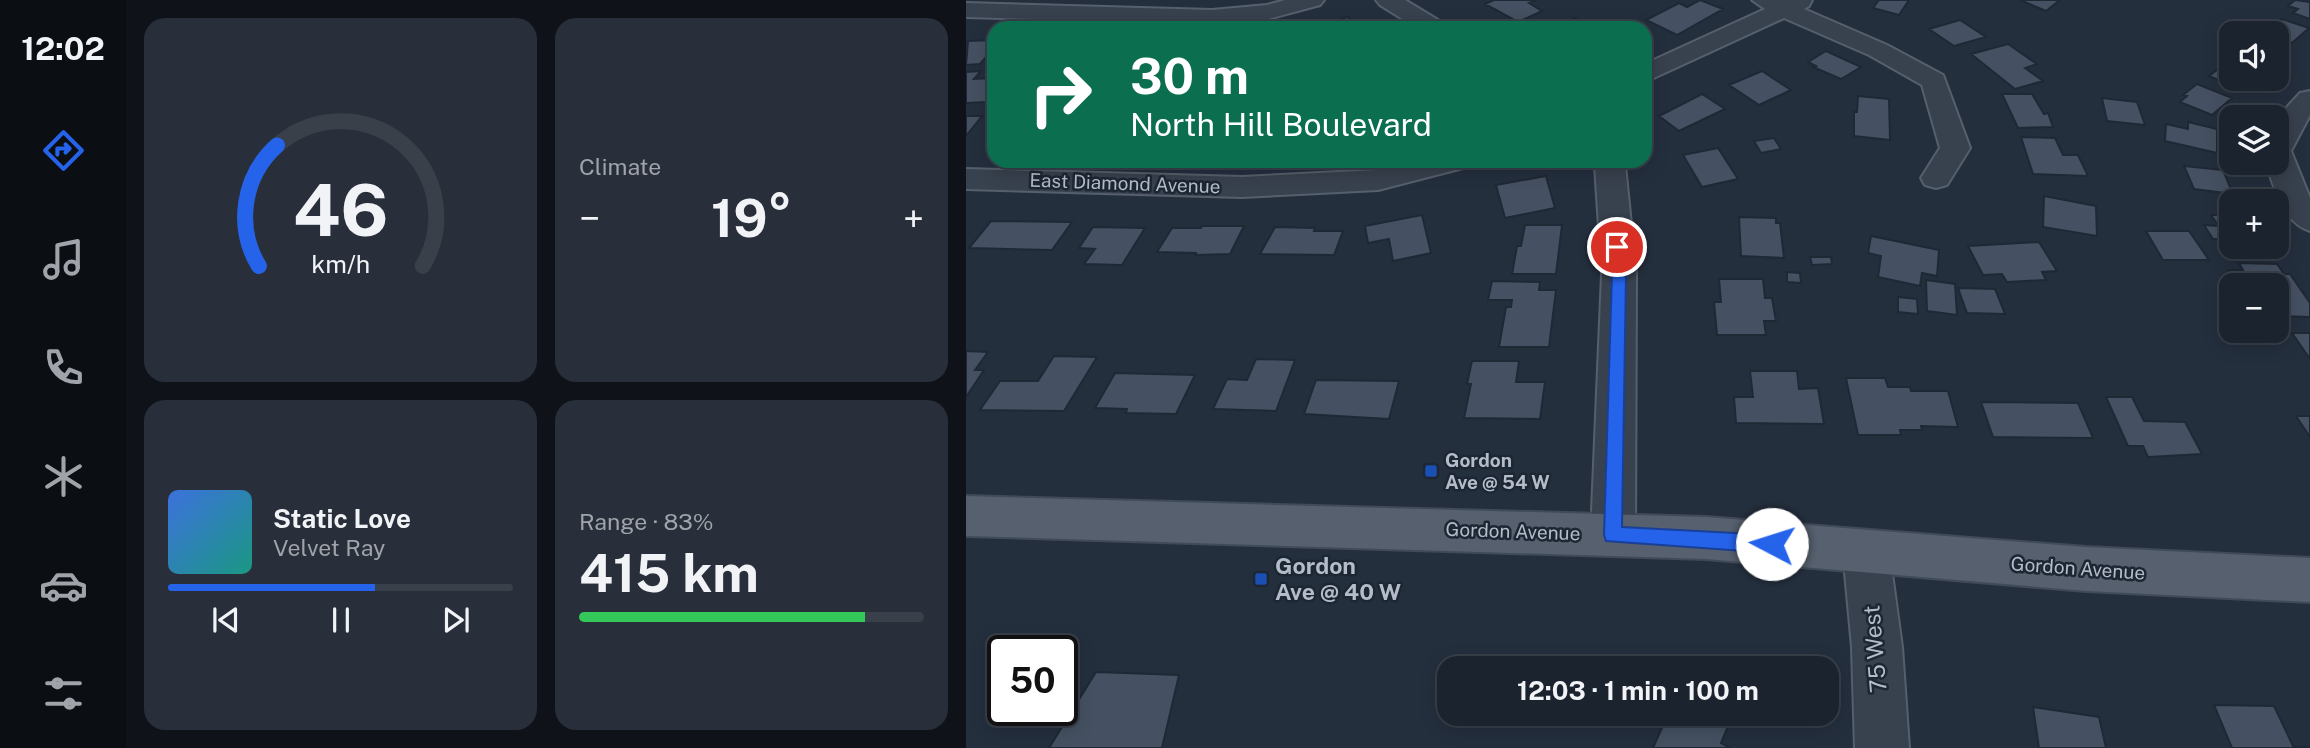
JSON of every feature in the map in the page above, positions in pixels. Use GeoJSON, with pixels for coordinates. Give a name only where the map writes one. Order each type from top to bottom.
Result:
{"type":"FeatureCollection","features":[{"type":"Feature","properties":{"kind":"main road","name":"Gordon Avenue"},"geometry":{"type":"LineString","coordinates":[[966,516],[1706,538],[2140,573],[2310,580]]}},
{"type":"Feature","properties":{"kind":"street"},"geometry":{"type":"LineString","coordinates":[[966,10],[1212,17],[1268,12],[1312,0]]}},
{"type":"Feature","properties":{"kind":"street"},"geometry":{"type":"LineString","coordinates":[[1388,0],[1422,21]]}},
{"type":"Feature","properties":{"kind":"street"},"geometry":{"type":"LineString","coordinates":[[1652,70],[1784,3],[1934,81],[1955,148],[1936,178]]}},
{"type":"Feature","properties":{"kind":"street"},"geometry":{"type":"LineString","coordinates":[[2289,125],[2293,116],[2310,99]]}},
{"type":"Feature","properties":{"kind":"street","name":"East Diamond Avenue"},"geometry":{"type":"LineString","coordinates":[[966,179],[1242,187],[1378,180],[1425,168]]}},
{"type":"Feature","properties":{"kind":"street"},"geometry":{"type":"LineString","coordinates":[[1610,168],[1619,274],[1613,535]]}},
{"type":"Feature","properties":{"kind":"street"},"geometry":{"type":"LineString","coordinates":[[2289,175],[2305,207]]}},
{"type":"Feature","properties":{"kind":"street","name":"75 West"},"geometry":{"type":"LineString","coordinates":[[1866,551],[1877,647],[1882,748]]}},
{"type":"Feature","properties":{"kind":"building"},"geometry":{"type":"Polygon","coordinates":[[[1494,0],[1531,0],[1534,1],[1529,3],[1542,11],[1516,21],[1485,4],[1494,0]]]}},
{"type":"Feature","properties":{"kind":"building"},"geometry":{"type":"Polygon","coordinates":[[[1700,0],[1723,9],[1677,35],[1646,20],[1679,3],[1687,7],[1700,0]]]}},
{"type":"Feature","properties":{"kind":"building"},"geometry":{"type":"Polygon","coordinates":[[[1879,0],[1909,0],[1899,15],[1873,8],[1879,0]]]}},
{"type":"Feature","properties":{"kind":"building"},"geometry":{"type":"Polygon","coordinates":[[[2020,0],[2060,0],[2046,11],[2020,0]]]}},
{"type":"Feature","properties":{"kind":"building"},"geometry":{"type":"Polygon","coordinates":[[[2295,0],[2310,2],[2310,19],[2293,13],[2298,9],[2288,6],[2295,0]]]}},
{"type":"Feature","properties":{"kind":"building"},"geometry":{"type":"Polygon","coordinates":[[[1347,17],[1354,21],[1337,21],[1347,17]]]}},
{"type":"Feature","properties":{"kind":"building"},"geometry":{"type":"Polygon","coordinates":[[[1960,20],[1986,37],[1954,46],[1929,29],[1960,20]]]}},
{"type":"Feature","properties":{"kind":"building"},"geometry":{"type":"Polygon","coordinates":[[[2289,21],[2309,28],[2292,43],[2289,42],[2289,21]]]}},
{"type":"Feature","properties":{"kind":"building"},"geometry":{"type":"Polygon","coordinates":[[[987,40],[987,56],[980,64],[966,65],[968,41],[987,40]]]}},
{"type":"Feature","properties":{"kind":"building"},"geometry":{"type":"Polygon","coordinates":[[[2008,44],[2037,64],[2025,68],[2043,81],[2015,89],[1971,54],[2008,44]]]}},
{"type":"Feature","properties":{"kind":"building"},"geometry":{"type":"Polygon","coordinates":[[[1826,51],[1861,67],[1841,79],[1813,67],[1816,66],[1808,62],[1826,51]]]}},
{"type":"Feature","properties":{"kind":"building"},"geometry":{"type":"Polygon","coordinates":[[[2219,68],[2219,80],[2209,76],[2219,68]]]}},
{"type":"Feature","properties":{"kind":"building"},"geometry":{"type":"Polygon","coordinates":[[[981,71],[974,79],[987,78],[986,102],[966,103],[966,72],[981,71]]]}},
{"type":"Feature","properties":{"kind":"building"},"geometry":{"type":"Polygon","coordinates":[[[1762,71],[1791,90],[1759,105],[1729,85],[1762,71]]]}},
{"type":"Feature","properties":{"kind":"building"},"geometry":{"type":"Polygon","coordinates":[[[2197,84],[2232,98],[2224,105],[2219,105],[2219,109],[2212,115],[2180,102],[2187,96],[2183,95],[2197,84]]]}},
{"type":"Feature","properties":{"kind":"building"},"geometry":{"type":"Polygon","coordinates":[[[1702,94],[1725,109],[1679,131],[1659,116],[1702,94]]]}},
{"type":"Feature","properties":{"kind":"building"},"geometry":{"type":"Polygon","coordinates":[[[2002,94],[2032,94],[2044,114],[2048,113],[2053,127],[2018,128],[2002,94]]]}},
{"type":"Feature","properties":{"kind":"building"},"geometry":{"type":"Polygon","coordinates":[[[1858,96],[1889,99],[1890,140],[1854,136],[1854,112],[1857,112],[1858,96]]]}},
{"type":"Feature","properties":{"kind":"building"},"geometry":{"type":"Polygon","coordinates":[[[2102,98],[2137,102],[2145,125],[2107,121],[2102,98]]]}},
{"type":"Feature","properties":{"kind":"building"},"geometry":{"type":"Polygon","coordinates":[[[966,116],[982,116],[966,136],[966,116]]]}},
{"type":"Feature","properties":{"kind":"building"},"geometry":{"type":"Polygon","coordinates":[[[2188,122],[2217,129],[2217,153],[2165,141],[2166,124],[2188,129],[2188,122]]]}},
{"type":"Feature","properties":{"kind":"building"},"geometry":{"type":"Polygon","coordinates":[[[2021,137],[2055,138],[2063,155],[2078,155],[2088,176],[2033,174],[2021,137]]]}},
{"type":"Feature","properties":{"kind":"building"},"geometry":{"type":"Polygon","coordinates":[[[1774,138],[1781,149],[1761,153],[1754,141],[1774,138]]]}},
{"type":"Feature","properties":{"kind":"building"},"geometry":{"type":"Polygon","coordinates":[[[1718,148],[1738,179],[1702,187],[1683,155],[1718,148]]]}},
{"type":"Feature","properties":{"kind":"building"},"geometry":{"type":"Polygon","coordinates":[[[2184,166],[2219,170],[2219,175],[2225,175],[2231,189],[2219,189],[2219,192],[2194,189],[2184,166]]]}},
{"type":"Feature","properties":{"kind":"building"},"geometry":{"type":"Polygon","coordinates":[[[1546,176],[1555,208],[1505,218],[1496,185],[1546,176]]]}},
{"type":"Feature","properties":{"kind":"building"},"geometry":{"type":"Polygon","coordinates":[[[2044,196],[2096,206],[2097,236],[2043,227],[2044,196]]]}},
{"type":"Feature","properties":{"kind":"building"},"geometry":{"type":"Polygon","coordinates":[[[1422,215],[1431,253],[1393,261],[1389,239],[1368,243],[1365,226],[1422,215]]]}},
{"type":"Feature","properties":{"kind":"building"},"geometry":{"type":"Polygon","coordinates":[[[2211,215],[2219,215],[2219,226],[2211,215]]]}},
{"type":"Feature","properties":{"kind":"building"},"geometry":{"type":"Polygon","coordinates":[[[1739,217],[1776,218],[1776,223],[1780,223],[1784,258],[1741,256],[1739,217]]]}},
{"type":"Feature","properties":{"kind":"building"},"geometry":{"type":"Polygon","coordinates":[[[991,221],[1072,222],[1052,250],[969,248],[991,221]]]}},
{"type":"Feature","properties":{"kind":"building"},"geometry":{"type":"Polygon","coordinates":[[[1525,225],[1562,225],[1556,274],[1512,274],[1517,246],[1521,246],[1525,225]]]}},
{"type":"Feature","properties":{"kind":"building"},"geometry":{"type":"Polygon","coordinates":[[[2204,225],[2219,226],[2219,239],[2213,239],[2204,225]]]}},
{"type":"Feature","properties":{"kind":"building"},"geometry":{"type":"Polygon","coordinates":[[[1244,226],[1230,254],[1157,252],[1172,228],[1244,226]]]}},
{"type":"Feature","properties":{"kind":"building"},"geometry":{"type":"Polygon","coordinates":[[[1093,227],[1145,228],[1122,265],[1084,264],[1095,249],[1079,248],[1093,227]]]}},
{"type":"Feature","properties":{"kind":"building"},"geometry":{"type":"Polygon","coordinates":[[[1275,227],[1343,231],[1334,255],[1260,254],[1275,227]]]}},
{"type":"Feature","properties":{"kind":"building"},"geometry":{"type":"Polygon","coordinates":[[[2146,231],[2189,231],[2209,260],[2163,260],[2146,231]]]}},
{"type":"Feature","properties":{"kind":"building"},"geometry":{"type":"Polygon","coordinates":[[[1871,236],[1939,250],[1937,276],[1922,273],[1920,286],[1878,277],[1881,256],[1868,253],[1871,236]]]}},
{"type":"Feature","properties":{"kind":"building"},"geometry":{"type":"Polygon","coordinates":[[[2039,242],[2057,271],[2042,272],[2046,280],[2007,282],[2002,274],[1983,275],[1968,246],[2039,242]]]}},
{"type":"Feature","properties":{"kind":"building"},"geometry":{"type":"Polygon","coordinates":[[[1810,257],[1831,257],[1832,264],[1812,265],[1810,257]]]}},
{"type":"Feature","properties":{"kind":"building"},"geometry":{"type":"Polygon","coordinates":[[[2239,263],[2277,264],[2283,273],[2230,273],[2228,270],[2243,270],[2239,263]]]}},
{"type":"Feature","properties":{"kind":"building"},"geometry":{"type":"Polygon","coordinates":[[[1787,272],[1800,273],[1801,283],[1787,282],[1787,272]]]}},
{"type":"Feature","properties":{"kind":"building"},"geometry":{"type":"Polygon","coordinates":[[[2289,274],[2310,303],[2310,317],[2289,316],[2289,274]]]}},
{"type":"Feature","properties":{"kind":"building"},"geometry":{"type":"Polygon","coordinates":[[[1719,279],[1763,279],[1765,298],[1772,298],[1776,321],[1764,321],[1766,335],[1717,335],[1714,302],[1721,302],[1719,279]]]}},
{"type":"Feature","properties":{"kind":"building"},"geometry":{"type":"Polygon","coordinates":[[[1926,280],[1955,284],[1957,315],[1927,311],[1926,280]]]}},
{"type":"Feature","properties":{"kind":"building"},"geometry":{"type":"Polygon","coordinates":[[[1492,281],[1540,282],[1539,290],[1556,290],[1549,347],[1499,347],[1506,307],[1511,307],[1512,300],[1488,300],[1492,281]]]}},
{"type":"Feature","properties":{"kind":"building"},"geometry":{"type":"Polygon","coordinates":[[[1958,288],[1995,289],[2005,314],[1967,313],[1958,288]]]}},
{"type":"Feature","properties":{"kind":"building"},"geometry":{"type":"Polygon","coordinates":[[[1898,297],[1917,299],[1918,314],[1898,312],[1898,297]]]}},
{"type":"Feature","properties":{"kind":"building"},"geometry":{"type":"Polygon","coordinates":[[[2292,333],[2310,333],[2310,359],[2292,333]]]}},
{"type":"Feature","properties":{"kind":"building"},"geometry":{"type":"Polygon","coordinates":[[[966,351],[988,352],[975,370],[984,370],[966,397],[966,351]]]}},
{"type":"Feature","properties":{"kind":"building"},"geometry":{"type":"Polygon","coordinates":[[[1054,356],[1097,357],[1064,411],[980,410],[1000,381],[1038,381],[1054,356]]]}},
{"type":"Feature","properties":{"kind":"building"},"geometry":{"type":"Polygon","coordinates":[[[1256,359],[1295,360],[1276,411],[1213,409],[1227,379],[1247,380],[1256,359]]]}},
{"type":"Feature","properties":{"kind":"building"},"geometry":{"type":"Polygon","coordinates":[[[1472,361],[1519,361],[1516,382],[1545,382],[1540,419],[1464,418],[1471,384],[1467,384],[1472,361]]]}},
{"type":"Feature","properties":{"kind":"building"},"geometry":{"type":"Polygon","coordinates":[[[1750,371],[1797,371],[1799,389],[1818,388],[1824,424],[1736,423],[1734,397],[1753,397],[1750,371]]]}},
{"type":"Feature","properties":{"kind":"building"},"geometry":{"type":"Polygon","coordinates":[[[1115,373],[1195,375],[1176,414],[1126,413],[1127,409],[1095,408],[1115,373]]]}},
{"type":"Feature","properties":{"kind":"building"},"geometry":{"type":"Polygon","coordinates":[[[1846,378],[1885,378],[1888,387],[1910,387],[1911,391],[1948,391],[1958,427],[1921,426],[1922,430],[1900,430],[1901,435],[1858,435],[1846,378]]]}},
{"type":"Feature","properties":{"kind":"building"},"geometry":{"type":"Polygon","coordinates":[[[1316,380],[1399,381],[1389,419],[1304,414],[1316,380]]]}},
{"type":"Feature","properties":{"kind":"building"},"geometry":{"type":"Polygon","coordinates":[[[2106,397],[2132,397],[2144,421],[2185,422],[2202,454],[2148,457],[2143,446],[2128,446],[2106,397]]]}},
{"type":"Feature","properties":{"kind":"building"},"geometry":{"type":"Polygon","coordinates":[[[1981,402],[2078,403],[2093,438],[1993,437],[1981,402]]]}},
{"type":"Feature","properties":{"kind":"building"},"geometry":{"type":"Polygon","coordinates":[[[2296,416],[2310,416],[2310,437],[2296,416]]]}},
{"type":"Feature","properties":{"kind":"building"},"geometry":{"type":"Polygon","coordinates":[[[1096,672],[1179,675],[1162,748],[1049,748],[1063,726],[1078,726],[1078,701],[1096,672]]]}},
{"type":"Feature","properties":{"kind":"building"},"geometry":{"type":"Polygon","coordinates":[[[2214,705],[2274,706],[2293,746],[2310,748],[2232,748],[2214,705]]]}},
{"type":"Feature","properties":{"kind":"building"},"geometry":{"type":"Polygon","coordinates":[[[2033,707],[2099,717],[2106,748],[2039,748],[2033,707]]]}},
{"type":"Feature","properties":{"kind":"building"},"geometry":{"type":"Polygon","coordinates":[[[1663,726],[1728,726],[1721,743],[1730,748],[1653,748],[1663,726]]]}},
{"type":"Feature","properties":{"kind":"place","name":"Gordon Ave @ 54 W"},"geometry":{"type":"Point","coordinates":[1431,471]}},
{"type":"Feature","properties":{"kind":"place","name":"Gordon Ave @ 40 W"},"geometry":{"type":"Point","coordinates":[1261,579]}},
{"type":"Feature","properties":{"kind":"route"},"geometry":{"type":"LineString","coordinates":[[1617,247],[1619,274],[1613,535],[1706,538],[1772,544]]}}]}
